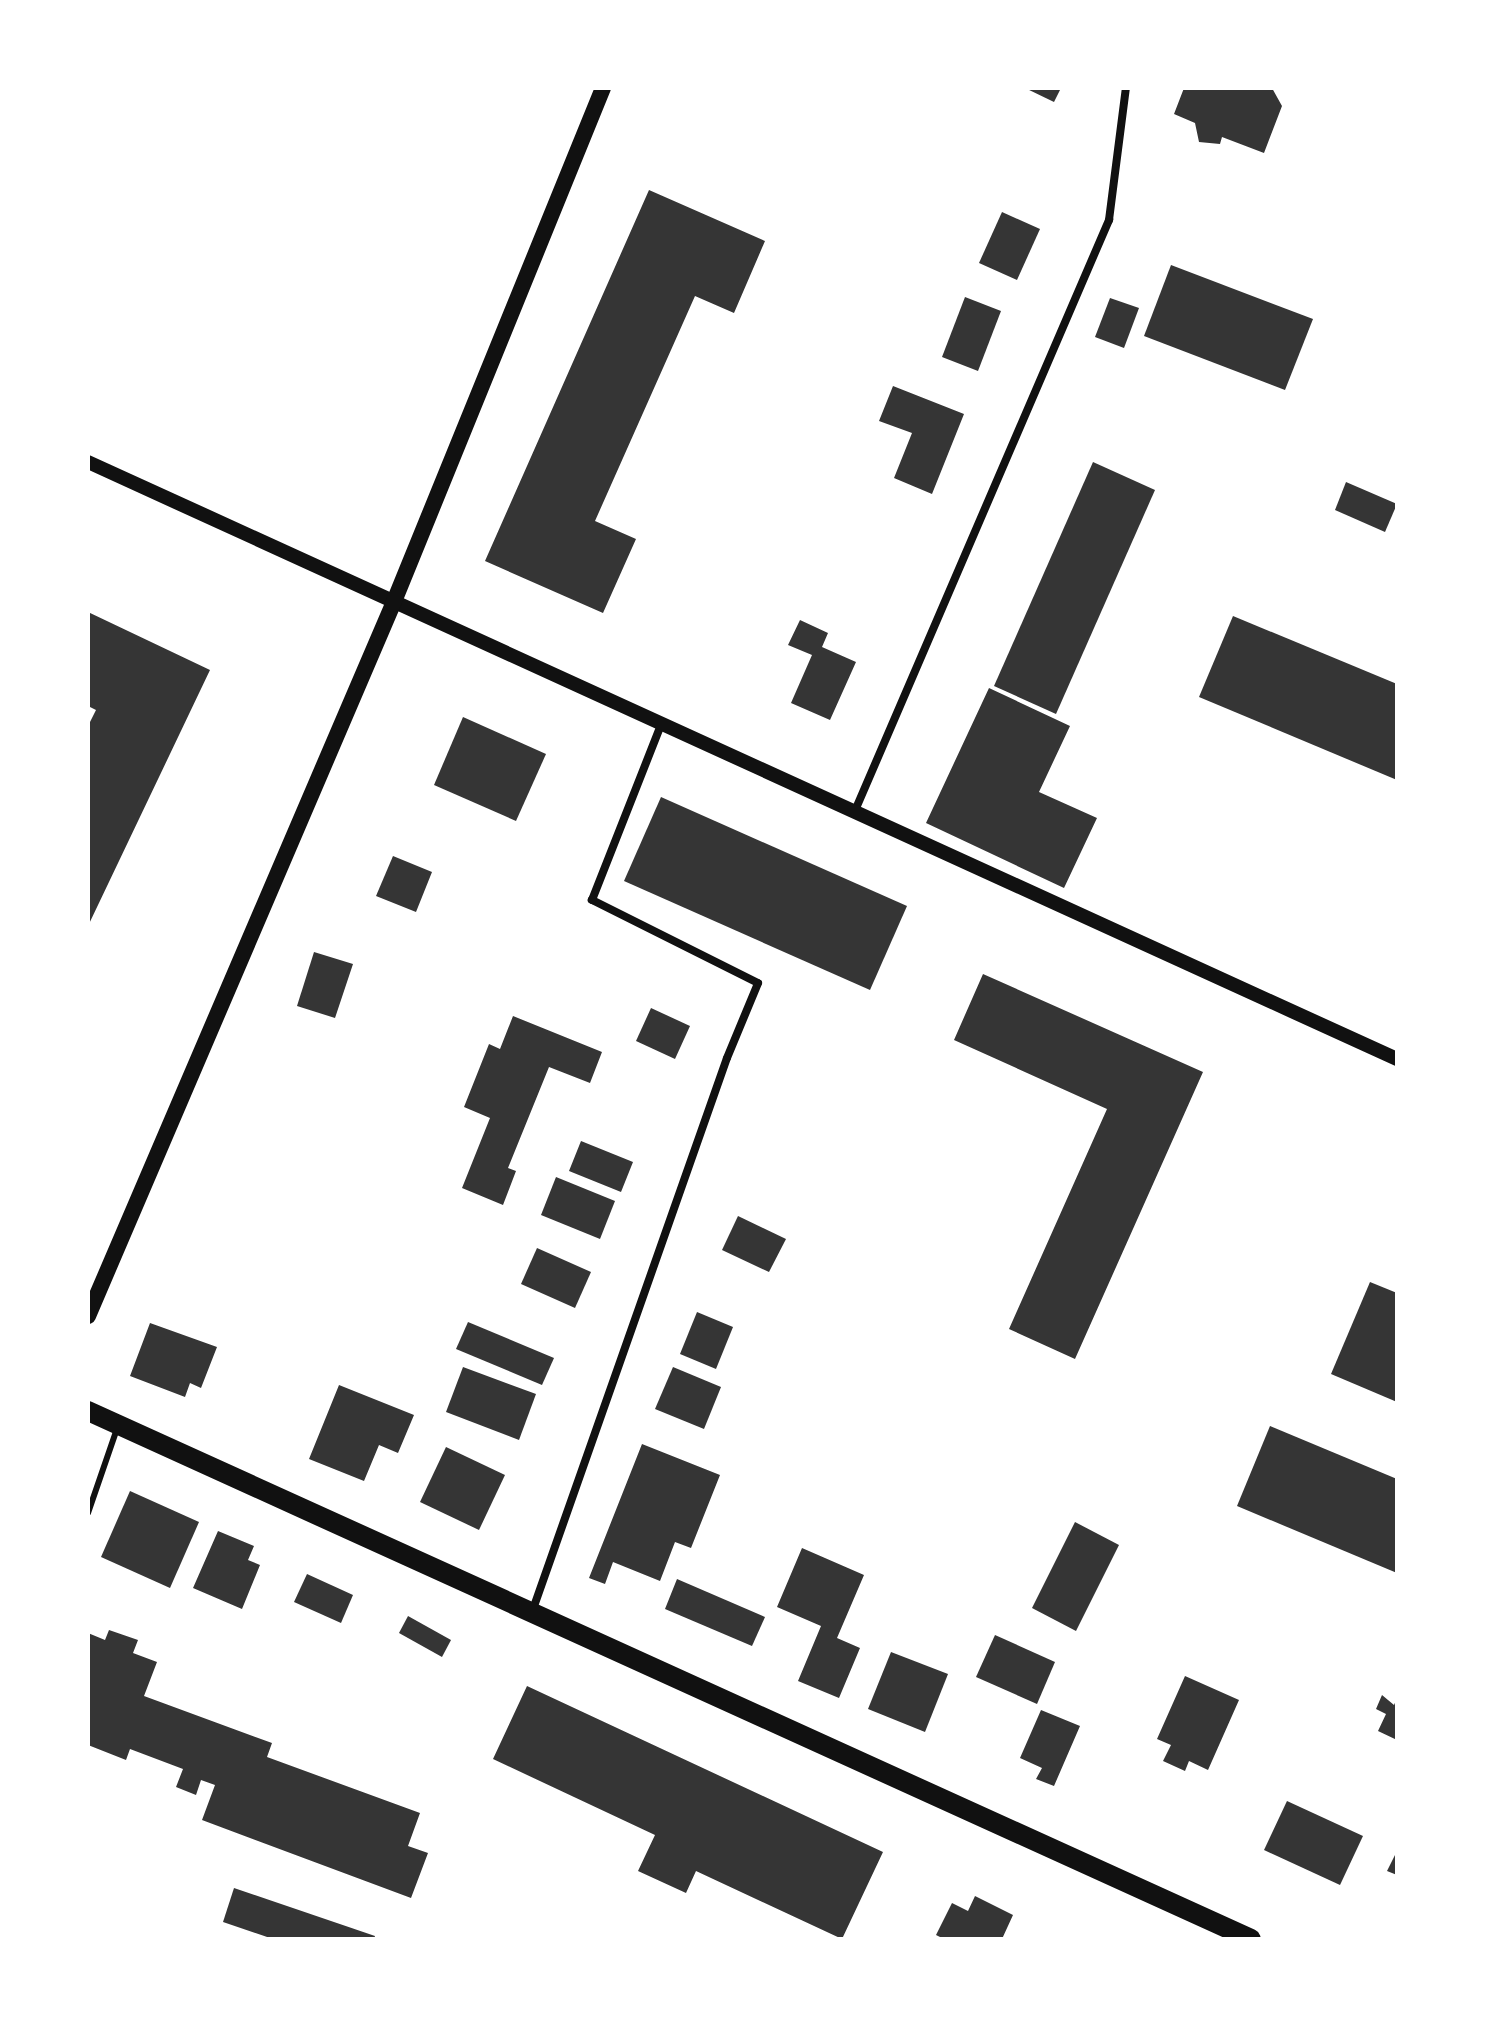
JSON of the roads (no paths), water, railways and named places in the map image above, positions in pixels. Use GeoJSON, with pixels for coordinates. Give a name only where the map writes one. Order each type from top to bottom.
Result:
{"type":"FeatureCollection","features":[{"type":"Feature","properties":{"kind":"main road"},"geometry":{"type":"LineString","coordinates":[[88,1316],[393,604],[603,88]]}},
{"type":"Feature","properties":{"kind":"main road"},"geometry":{"type":"LineString","coordinates":[[88,1411],[1251,1939]]}},
{"type":"Feature","properties":{"kind":"street"},"geometry":{"type":"LineString","coordinates":[[854,813],[1109,220],[1126,88]]}},
{"type":"Feature","properties":{"kind":"street"},"geometry":{"type":"LineString","coordinates":[[88,462],[393,604],[1397,1059]]}},
{"type":"Feature","properties":{"kind":"street"},"geometry":{"type":"LineString","coordinates":[[532,1612],[727,1058],[758,983],[592,900],[661,725]]}},
{"type":"Feature","properties":{"kind":"lane"},"geometry":{"type":"LineString","coordinates":[[88,1513],[118,1425]]}}]}
